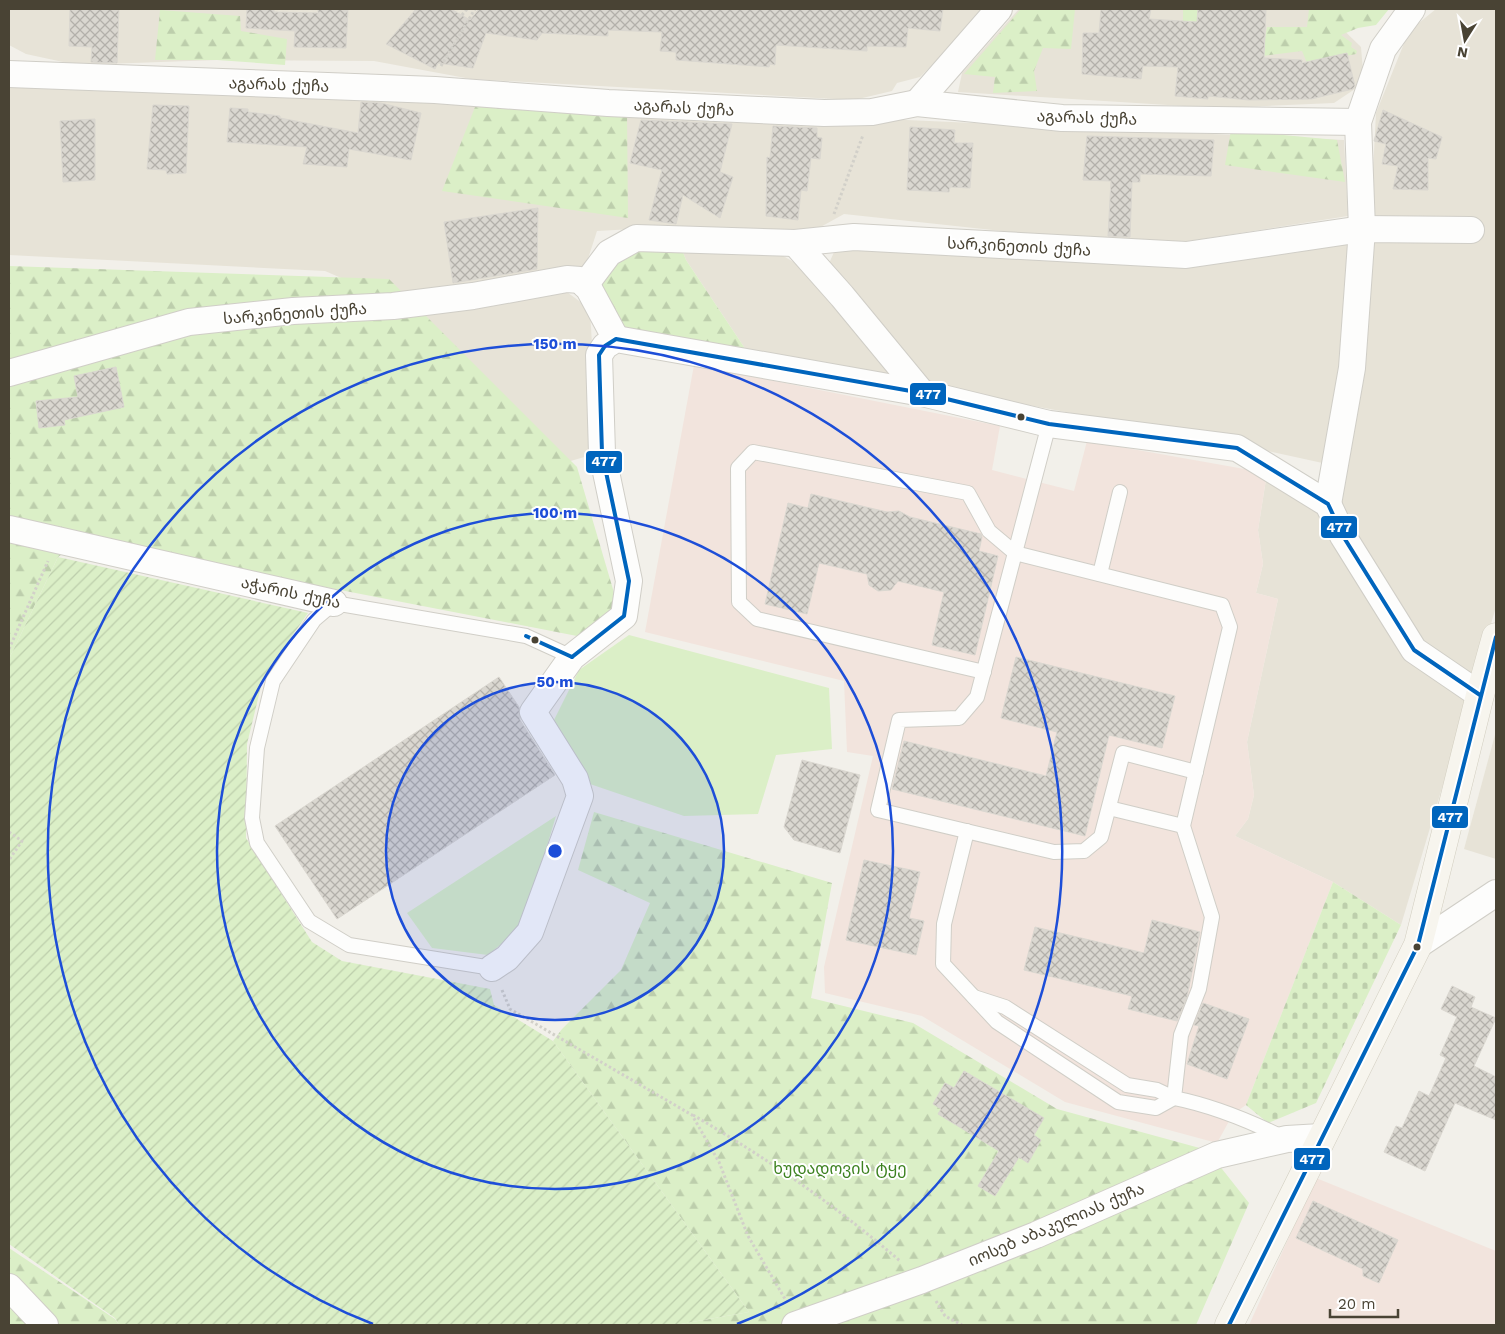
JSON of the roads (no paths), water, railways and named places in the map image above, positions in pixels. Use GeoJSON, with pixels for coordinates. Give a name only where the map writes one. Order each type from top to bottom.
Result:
{"type":"FeatureCollection","features":[{"type":"Feature","properties":{"kind":"street"},"geometry":{"type":"LineString","coordinates":[[917,104],[999,9]]}},
{"type":"Feature","properties":{"kind":"street"},"geometry":{"type":"LineString","coordinates":[[1328,504],[1352,368],[1362,229],[1358,122],[1383,49],[1412,9]]}},
{"type":"Feature","properties":{"kind":"street","name":"აგარას ქუჩა"},"geometry":{"type":"LineString","coordinates":[[9,74],[435,90],[608,103],[814,113],[872,112],[917,104],[1062,118],[1358,122]]}},
{"type":"Feature","properties":{"kind":"street","name":"სარკინეთის ქუჩა"},"geometry":{"type":"LineString","coordinates":[[9,373],[189,322],[293,311],[419,303],[473,296],[567,279],[580,280],[585,285],[609,253],[636,238],[794,243],[854,237],[1186,255],[1362,229],[1471,230]]}},
{"type":"Feature","properties":{"kind":"street"},"geometry":{"type":"LineString","coordinates":[[794,243],[842,296],[922,393]]}},
{"type":"Feature","properties":{"kind":"street"},"geometry":{"type":"LineString","coordinates":[[585,285],[616,339]]}},
{"type":"Feature","properties":{"kind":"street"},"geometry":{"type":"LineString","coordinates":[[492,968],[507,958],[530,932],[580,796],[575,779],[533,712],[572,658],[624,616],[629,581],[602,453],[599,355],[605,346],[616,339],[922,393],[1049,424],[1237,448],[1328,504],[1343,536],[1414,650],[1480,695]]}},
{"type":"Feature","properties":{"kind":"street","name":"აჭარის ქუჩა"},"geometry":{"type":"LineString","coordinates":[[9,529],[334,602]]}},
{"type":"Feature","properties":{"kind":"street"},"geometry":{"type":"LineString","coordinates":[[1229,1325],[1418,945],[1496,637]]}},
{"type":"Feature","properties":{"kind":"street"},"geometry":{"type":"LineString","coordinates":[[1418,945],[1496,893]]}},
{"type":"Feature","properties":{"kind":"street","name":"იოსებ აბაკელიას ქუჩა"},"geometry":{"type":"LineString","coordinates":[[797,1324],[922,1280],[1036,1235],[1217,1155],[1287,1139],[1321,1137]]}},
{"type":"Feature","properties":{"kind":"street"},"geometry":{"type":"LineString","coordinates":[[9,1287],[45,1325]]}},
{"type":"Feature","properties":{"kind":"lane"},"geometry":{"type":"LineString","coordinates":[[1049,424],[977,697],[959,718],[899,720],[878,810],[1054,852],[1084,851],[1102,837],[1123,753],[1196,772]]}},
{"type":"Feature","properties":{"kind":"lane"},"geometry":{"type":"LineString","coordinates":[[984,672],[757,619],[739,602],[738,468],[753,452],[968,493],[990,530],[1015,553],[1222,605],[1230,627],[1183,826],[1212,917],[1199,989],[1181,1035],[1174,1098]]}},
{"type":"Feature","properties":{"kind":"lane"},"geometry":{"type":"LineString","coordinates":[[1100,574],[1120,492]]}},
{"type":"Feature","properties":{"kind":"lane","name":"აჭარის ქუჩა"},"geometry":{"type":"LineString","coordinates":[[334,602],[526,636],[572,658]]}},
{"type":"Feature","properties":{"kind":"lane"},"geometry":{"type":"LineString","coordinates":[[334,602],[314,620],[273,681],[256,748],[252,818],[257,843],[309,921],[349,945],[492,968]]}},
{"type":"Feature","properties":{"kind":"lane"},"geometry":{"type":"LineString","coordinates":[[1109,808],[1183,826]]}},
{"type":"Feature","properties":{"kind":"lane"},"geometry":{"type":"LineString","coordinates":[[966,832],[944,924],[942,964],[997,1022],[1118,1102],[1156,1108],[1174,1098]]}},
{"type":"Feature","properties":{"kind":"lane"},"geometry":{"type":"LineString","coordinates":[[974,997],[1005,1006],[1127,1085],[1157,1090],[1174,1098],[1206,1104],[1233,1114],[1287,1139]]}},
{"type":"Feature","properties":{"kind":"park label","name":"ხუდადოვის ტყე"},"geometry":{"type":"Point","coordinates":[840,1168]}}]}
